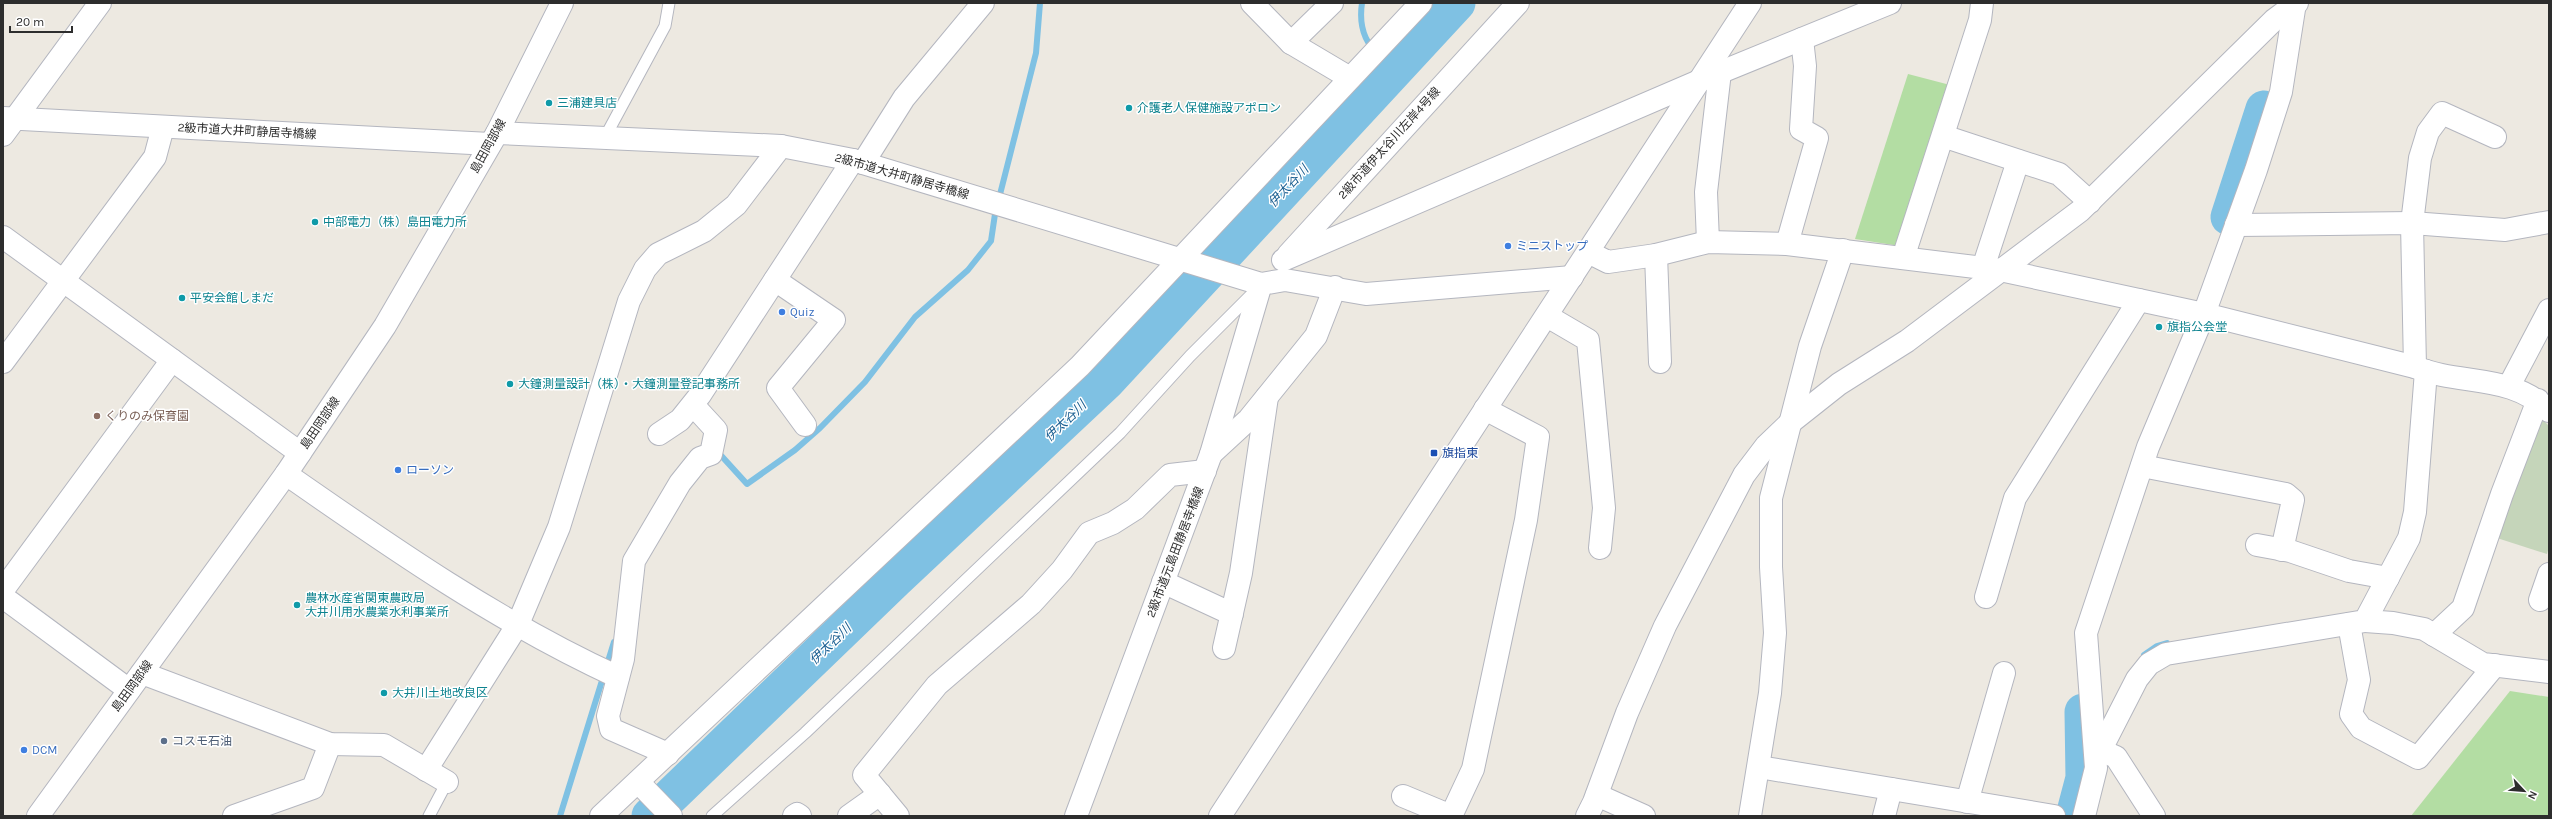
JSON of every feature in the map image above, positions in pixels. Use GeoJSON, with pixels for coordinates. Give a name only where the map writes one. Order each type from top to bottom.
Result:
{"type":"FeatureCollection","features":[{"type":"Feature","properties":{"kind":"street"},"geometry":{"type":"LineString","coordinates":[[7,124],[100,3]]}},
{"type":"Feature","properties":{"kind":"street","name":"島田岡部線"},"geometry":{"type":"LineString","coordinates":[[38,816],[286,474],[385,326],[494,138],[562,3]]}},
{"type":"Feature","properties":{"kind":"street"},"geometry":{"type":"LineString","coordinates":[[659,434],[680,420],[693,405],[775,280],[904,98],[983,3]]}},
{"type":"Feature","properties":{"kind":"street"},"geometry":{"type":"LineString","coordinates":[[1252,3],[1291,43],[1350,78]]}},
{"type":"Feature","properties":{"kind":"street"},"geometry":{"type":"LineString","coordinates":[[1291,43],[1332,3]]}},
{"type":"Feature","properties":{"kind":"street"},"geometry":{"type":"LineString","coordinates":[[601,816],[1080,366],[1184,261],[1350,78],[1421,3]]}},
{"type":"Feature","properties":{"kind":"street","name":"2級市道伊太谷川左岸4号線"},"geometry":{"type":"LineString","coordinates":[[1257,283],[1283,260],[1518,3]]}},
{"type":"Feature","properties":{"kind":"street"},"geometry":{"type":"LineString","coordinates":[[1220,816],[1750,3]]}},
{"type":"Feature","properties":{"kind":"street"},"geometry":{"type":"LineString","coordinates":[[1283,260],[1720,72],[1890,3]]}},
{"type":"Feature","properties":{"kind":"street"},"geometry":{"type":"LineString","coordinates":[[1903,258],[1980,20],[1982,3]]}},
{"type":"Feature","properties":{"kind":"street"},"geometry":{"type":"LineString","coordinates":[[1587,816],[1597,795],[1627,712],[1665,626],[1744,475],[1766,446],[1791,422],[1839,384],[1906,341],[1991,269],[2090,202],[2274,20],[2296,4]]}},
{"type":"Feature","properties":{"kind":"street"},"geometry":{"type":"LineString","coordinates":[[2084,816],[2098,755],[2086,633],[2142,466],[2204,314],[2281,92],[2296,4]]}},
{"type":"Feature","properties":{"kind":"street"},"geometry":{"type":"LineString","coordinates":[[1787,244],[1817,138],[1801,129],[1805,66],[1802,39]]}},
{"type":"Feature","properties":{"kind":"street"},"geometry":{"type":"LineString","coordinates":[[1708,242],[1706,192],[1720,72]]}},
{"type":"Feature","properties":{"kind":"street"},"geometry":{"type":"LineString","coordinates":[[2495,138],[2442,113],[2428,132],[2420,158],[2412,223],[2421,369],[2416,512],[2408,538],[2388,578],[2357,623],[2359,680],[2351,714],[2361,728],[2418,758],[2495,665]]}},
{"type":"Feature","properties":{"kind":"street","name":"2級市道大井町静居寺橋線"},"geometry":{"type":"LineString","coordinates":[[7,124],[163,127],[494,138],[604,139],[781,146],[858,162],[1257,283]]}},
{"type":"Feature","properties":{"kind":"street"},"geometry":{"type":"LineString","coordinates":[[3,362],[155,157],[163,127]]}},
{"type":"Feature","properties":{"kind":"street"},"geometry":{"type":"LineString","coordinates":[[1943,136],[2059,174],[2090,202]]}},
{"type":"Feature","properties":{"kind":"street"},"geometry":{"type":"LineString","coordinates":[[426,770],[518,624],[559,527],[629,301],[645,269],[658,254],[704,232],[736,205],[781,146]]}},
{"type":"Feature","properties":{"kind":"street"},"geometry":{"type":"LineString","coordinates":[[1991,269],[2018,161]]}},
{"type":"Feature","properties":{"kind":"street"},"geometry":{"type":"LineString","coordinates":[[2236,225],[2412,223],[2505,230],[2549,222]]}},
{"type":"Feature","properties":{"kind":"street"},"geometry":{"type":"LineString","coordinates":[[3,237],[300,453]]}},
{"type":"Feature","properties":{"kind":"street"},"geometry":{"type":"LineString","coordinates":[[1588,252],[1608,262],[1656,255],[1708,242],[1787,244],[1991,269],[2204,314],[2421,369],[2435,375],[2509,386],[2521,390],[2543,405],[2502,494],[2463,608],[2434,635]]}},
{"type":"Feature","properties":{"kind":"street"},"geometry":{"type":"LineString","coordinates":[[1750,816],[1770,693],[1775,633],[1771,568],[1771,498],[1810,346],[1843,250]]}},
{"type":"Feature","properties":{"kind":"street"},"geometry":{"type":"LineString","coordinates":[[1656,255],[1660,362]]}},
{"type":"Feature","properties":{"kind":"street"},"geometry":{"type":"LineString","coordinates":[[1257,283],[1285,280],[1366,294],[1572,277]]}},
{"type":"Feature","properties":{"kind":"street"},"geometry":{"type":"LineString","coordinates":[[775,280],[834,320],[778,388],[805,425]]}},
{"type":"Feature","properties":{"kind":"street","name":"2級市道元島田静居寺橋線"},"geometry":{"type":"LineString","coordinates":[[1076,816],[1208,463],[1257,283]]}},
{"type":"Feature","properties":{"kind":"street"},"geometry":{"type":"LineString","coordinates":[[898,816],[864,775],[937,685],[1031,604],[1062,570],[1089,533],[1113,523],[1135,508],[1170,475],[1208,463],[1249,419],[1316,336],[1335,288]]}},
{"type":"Feature","properties":{"kind":"street"},"geometry":{"type":"LineString","coordinates":[[1986,596],[2015,498],[2138,300]]}},
{"type":"Feature","properties":{"kind":"street"},"geometry":{"type":"LineString","coordinates":[[2509,386],[2549,310]]}},
{"type":"Feature","properties":{"kind":"street"},"geometry":{"type":"LineString","coordinates":[[1547,316],[1588,340],[1604,508],[1600,548]]}},
{"type":"Feature","properties":{"kind":"street"},"geometry":{"type":"LineString","coordinates":[[3,590],[172,360]]}},
{"type":"Feature","properties":{"kind":"street"},"geometry":{"type":"LineString","coordinates":[[1224,648],[1241,573],[1267,397]]}},
{"type":"Feature","properties":{"kind":"street"},"geometry":{"type":"LineString","coordinates":[[668,754],[611,729],[608,716],[623,659],[634,561],[680,483],[700,458],[712,454],[716,430],[693,405]]}},
{"type":"Feature","properties":{"kind":"street"},"geometry":{"type":"LineString","coordinates":[[1403,796],[1451,816],[1473,769],[1526,520],[1538,437],[1486,409]]}},
{"type":"Feature","properties":{"kind":"street"},"geometry":{"type":"LineString","coordinates":[[2142,466],[2286,494],[2293,500],[2282,550]]}},
{"type":"Feature","properties":{"kind":"street"},"geometry":{"type":"LineString","coordinates":[[286,474],[398,552],[563,652],[618,677]]}},
{"type":"Feature","properties":{"kind":"street"},"geometry":{"type":"LineString","coordinates":[[2257,545],[2282,550],[2349,571],[2388,578]]}},
{"type":"Feature","properties":{"kind":"street"},"geometry":{"type":"LineString","coordinates":[[2540,600],[2549,574]]}},
{"type":"Feature","properties":{"kind":"street"},"geometry":{"type":"LineString","coordinates":[[1163,582],[1232,614]]}},
{"type":"Feature","properties":{"kind":"street"},"geometry":{"type":"LineString","coordinates":[[3,597],[136,682],[330,744],[384,745],[447,782]]}},
{"type":"Feature","properties":{"kind":"street"},"geometry":{"type":"LineString","coordinates":[[2098,755],[2137,679],[2149,664],[2166,654],[2357,623],[2393,623],[2424,629],[2483,664],[2549,672]]}},
{"type":"Feature","properties":{"kind":"street"},"geometry":{"type":"LineString","coordinates":[[1967,802],[2004,673]]}},
{"type":"Feature","properties":{"kind":"street"},"geometry":{"type":"LineString","coordinates":[[234,816],[314,788],[330,744]]}},
{"type":"Feature","properties":{"kind":"street"},"geometry":{"type":"LineString","coordinates":[[2098,755],[2116,757],[2154,816]]}},
{"type":"Feature","properties":{"kind":"street"},"geometry":{"type":"LineString","coordinates":[[1759,767],[2054,816]]}},
{"type":"Feature","properties":{"kind":"street"},"geometry":{"type":"LineString","coordinates":[[638,782],[671,816]]}},
{"type":"Feature","properties":{"kind":"street"},"geometry":{"type":"LineString","coordinates":[[1884,816],[1891,789]]}},
{"type":"Feature","properties":{"kind":"street"},"geometry":{"type":"LineString","coordinates":[[849,816],[880,794]]}},
{"type":"Feature","properties":{"kind":"street"},"geometry":{"type":"LineString","coordinates":[[1597,795],[1644,816]]}},
{"type":"Feature","properties":{"kind":"street"},"geometry":{"type":"LineString","coordinates":[[794,816],[797,814],[800,816]]}},
{"type":"Feature","properties":{"kind":"lane"},"geometry":{"type":"LineString","coordinates":[[604,139],[665,26],[669,3]]}},
{"type":"Feature","properties":{"kind":"lane"},"geometry":{"type":"LineString","coordinates":[[712,816],[805,733],[1120,433],[1257,283]]}},
{"type":"Feature","properties":{"kind":"lane"},"geometry":{"type":"LineString","coordinates":[[429,816],[447,782]]}},
{"type":"Feature","properties":{"kind":"green space"},"geometry":{"type":"Polygon","coordinates":[[[1908,74],[1954,86],[1900,246],[1855,239],[1908,74]]]}},
{"type":"Feature","properties":{"kind":"green space"},"geometry":{"type":"Polygon","coordinates":[[[2542,419],[2549,426],[2549,547],[2547,554],[2497,538],[2542,419]]]}},
{"type":"Feature","properties":{"kind":"green space"},"geometry":{"type":"Polygon","coordinates":[[[2510,691],[2549,697],[2549,816],[2411,816],[2510,691]]]}},
{"type":"Feature","properties":{"kind":"waterway"},"geometry":{"type":"LineString","coordinates":[[717,451],[747,484],[795,450],[820,428],[865,382],[915,317],[968,270],[991,241],[995,214],[1036,53],[1040,3]]}},
{"type":"Feature","properties":{"kind":"waterway"},"geometry":{"type":"LineString","coordinates":[[1362,3],[1361,14],[1364,33],[1372,49],[1392,74]]}},
{"type":"Feature","properties":{"kind":"waterway","name":"伊太谷川"},"geometry":{"type":"LineString","coordinates":[[650,816],[895,580],[1107,381],[1457,3]]}},
{"type":"Feature","properties":{"kind":"waterway"},"geometry":{"type":"LineString","coordinates":[[2229,217],[2264,109]]}},
{"type":"Feature","properties":{"kind":"waterway"},"geometry":{"type":"LineString","coordinates":[[560,816],[614,642]]}},
{"type":"Feature","properties":{"kind":"waterway"},"geometry":{"type":"LineString","coordinates":[[2144,655],[2157,646],[2167,643]]}},
{"type":"Feature","properties":{"kind":"waterway"},"geometry":{"type":"LineString","coordinates":[[2074,816],[2084,778],[2083,712]]}},
{"type":"Feature","properties":{"kind":"place","name":"三浦建具店"},"geometry":{"type":"Point","coordinates":[549,103]}},
{"type":"Feature","properties":{"kind":"place","name":"介護老人保健施設アポロン"},"geometry":{"type":"Point","coordinates":[1129,108]}},
{"type":"Feature","properties":{"kind":"place","name":"中部電力（株）島田電力所"},"geometry":{"type":"Point","coordinates":[315,222]}},
{"type":"Feature","properties":{"kind":"place","name":"ミニストップ"},"geometry":{"type":"Point","coordinates":[1508,246]}},
{"type":"Feature","properties":{"kind":"place","name":"平安会館しまだ"},"geometry":{"type":"Point","coordinates":[182,298]}},
{"type":"Feature","properties":{"kind":"place","name":"Quiz"},"geometry":{"type":"Point","coordinates":[782,312]}},
{"type":"Feature","properties":{"kind":"place","name":"旗指公会堂"},"geometry":{"type":"Point","coordinates":[2159,327]}},
{"type":"Feature","properties":{"kind":"place","name":"大鐘測量設計（株）・大鐘測量登記事務所"},"geometry":{"type":"Point","coordinates":[510,384]}},
{"type":"Feature","properties":{"kind":"place","name":"くりのみ保育園"},"geometry":{"type":"Point","coordinates":[97,416]}},
{"type":"Feature","properties":{"kind":"place","name":"旗指東"},"geometry":{"type":"Point","coordinates":[1434,453]}},
{"type":"Feature","properties":{"kind":"place","name":"ローソン"},"geometry":{"type":"Point","coordinates":[398,470]}},
{"type":"Feature","properties":{"kind":"place","name":"農林水産省関東農政局 大井川用水農業水利事業所"},"geometry":{"type":"Point","coordinates":[297,605]}},
{"type":"Feature","properties":{"kind":"place","name":"大井川土地改良区"},"geometry":{"type":"Point","coordinates":[384,693]}},
{"type":"Feature","properties":{"kind":"place","name":"コスモ石油"},"geometry":{"type":"Point","coordinates":[164,741]}},
{"type":"Feature","properties":{"kind":"place","name":"DCM"},"geometry":{"type":"Point","coordinates":[24,750]}}]}
